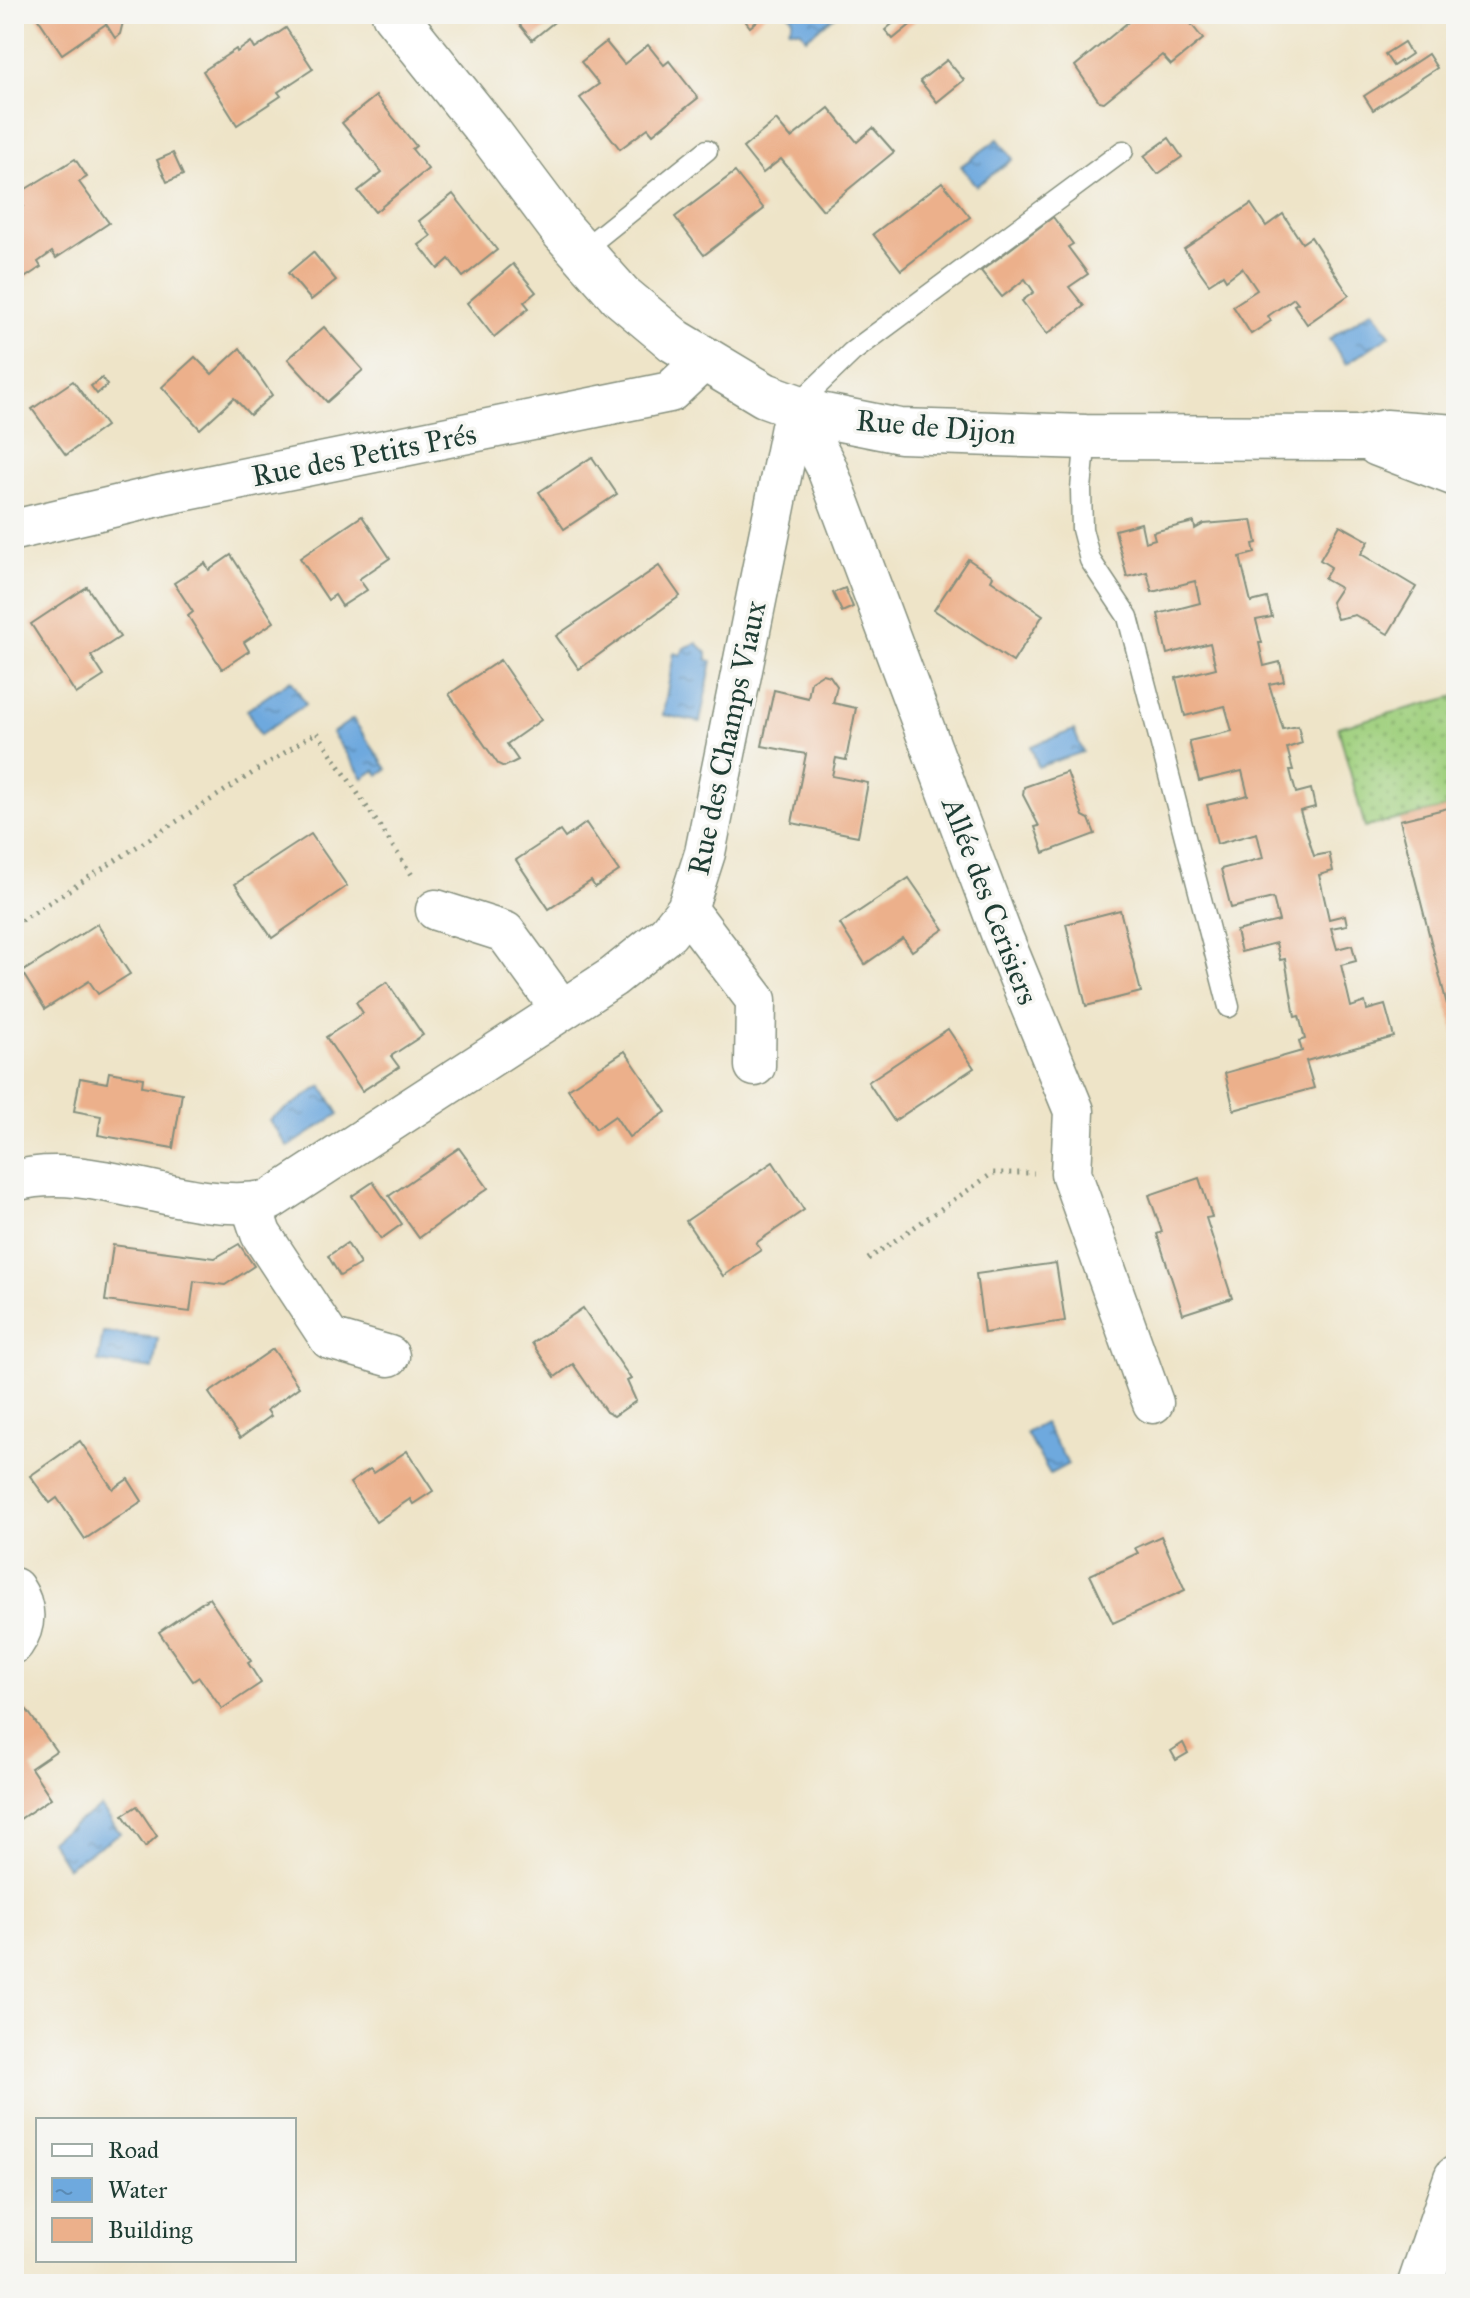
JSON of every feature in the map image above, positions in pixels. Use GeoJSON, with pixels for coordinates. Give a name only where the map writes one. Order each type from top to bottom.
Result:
{"type":"FeatureCollection","features":[{"type":"Feature","properties":{"kind":"main road","name":"Rue de Dijon"},"geometry":{"type":"LineString","coordinates":[[394,14],[580,252],[647,319],[744,384],[795,407],[900,431],[1086,437],[1360,438],[1386,432],[1456,437]]}},
{"type":"Feature","properties":{"kind":"main road","name":"Rue de Dijon"},"geometry":{"type":"LineString","coordinates":[[1360,438],[1456,474]]}},
{"type":"Feature","properties":{"kind":"main road"},"geometry":{"type":"LineString","coordinates":[[1420,2284],[1456,2178]]}},
{"type":"Feature","properties":{"kind":"street","name":"Rue des Petits Prés"},"geometry":{"type":"LineString","coordinates":[[14,530],[163,495],[670,392],[704,360]]}},
{"type":"Feature","properties":{"kind":"street","name":"Rue des Champs Viaux"},"geometry":{"type":"LineString","coordinates":[[14,1181],[58,1176],[218,1202],[251,1204],[288,1192],[613,977],[657,942],[687,909],[705,853],[795,407]]}},
{"type":"Feature","properties":{"kind":"street","name":"Allée des Cerisiers"},"geometry":{"type":"LineString","coordinates":[[795,407],[826,466],[1002,936],[1074,1111],[1071,1173],[1153,1403]]}},
{"type":"Feature","properties":{"kind":"street"},"geometry":{"type":"LineString","coordinates":[[687,909],[756,1000],[755,1066]]}},
{"type":"Feature","properties":{"kind":"street"},"geometry":{"type":"LineString","coordinates":[[436,910],[505,932],[561,1009]]}},
{"type":"Feature","properties":{"kind":"street"},"geometry":{"type":"LineString","coordinates":[[251,1204],[261,1234],[330,1339],[389,1356]]}},
{"type":"Feature","properties":{"kind":"street"},"geometry":{"type":"LineString","coordinates":[[14,1588],[23,1602],[24,1615],[14,1643]]}},
{"type":"Feature","properties":{"kind":"lane"},"geometry":{"type":"LineString","coordinates":[[580,252],[707,150]]}},
{"type":"Feature","properties":{"kind":"lane"},"geometry":{"type":"LineString","coordinates":[[795,407],[852,352],[1123,151]]}},
{"type":"Feature","properties":{"kind":"lane"},"geometry":{"type":"LineString","coordinates":[[1086,437],[1081,489],[1082,529],[1090,560],[1128,617],[1229,1007]]}},
{"type":"Feature","properties":{"kind":"path"},"geometry":{"type":"LineString","coordinates":[[14,925],[317,732],[436,910]]}},
{"type":"Feature","properties":{"kind":"path"},"geometry":{"type":"LineString","coordinates":[[868,1259],[993,1173],[1071,1173]]}},
{"type":"Feature","properties":{"kind":"green space"},"geometry":{"type":"Polygon","coordinates":[[[1456,696],[1456,806],[1365,827],[1338,727],[1456,696]]]}},
{"type":"Feature","properties":{"kind":"water"},"geometry":{"type":"Polygon","coordinates":[[[789,14],[838,14],[806,38],[801,31],[789,29],[793,19],[789,14]]]}},
{"type":"Feature","properties":{"kind":"water"},"geometry":{"type":"Polygon","coordinates":[[[998,139],[1013,159],[976,186],[961,166],[998,139]]]}},
{"type":"Feature","properties":{"kind":"water"},"geometry":{"type":"Polygon","coordinates":[[[1373,310],[1390,335],[1346,364],[1329,339],[1373,310]]]}},
{"type":"Feature","properties":{"kind":"water"},"geometry":{"type":"Polygon","coordinates":[[[697,643],[707,653],[707,660],[712,661],[700,722],[663,715],[674,653],[681,655],[684,648],[697,643]]]}},
{"type":"Feature","properties":{"kind":"water"},"geometry":{"type":"Polygon","coordinates":[[[291,680],[306,704],[260,735],[247,710],[291,680]]]}},
{"type":"Feature","properties":{"kind":"water"},"geometry":{"type":"Polygon","coordinates":[[[353,719],[387,769],[379,775],[375,770],[363,778],[332,733],[353,719]]]}},
{"type":"Feature","properties":{"kind":"water"},"geometry":{"type":"Polygon","coordinates":[[[1074,730],[1083,752],[1038,767],[1031,746],[1074,730]]]}},
{"type":"Feature","properties":{"kind":"water"},"geometry":{"type":"Polygon","coordinates":[[[322,1086],[339,1114],[288,1147],[269,1120],[322,1086]]]}},
{"type":"Feature","properties":{"kind":"water"},"geometry":{"type":"Polygon","coordinates":[[[103,1332],[158,1338],[153,1369],[98,1362],[103,1332]]]}},
{"type":"Feature","properties":{"kind":"water"},"geometry":{"type":"Polygon","coordinates":[[[1044,1423],[1068,1464],[1050,1474],[1026,1433],[1044,1423]]]}},
{"type":"Feature","properties":{"kind":"water"},"geometry":{"type":"Polygon","coordinates":[[[101,1807],[120,1833],[67,1867],[50,1840],[101,1807]]]}},
{"type":"Feature","properties":{"kind":"building"},"geometry":{"type":"Polygon","coordinates":[[[35,14],[125,14],[120,34],[115,38],[106,24],[62,54],[35,14]]]}},
{"type":"Feature","properties":{"kind":"building"},"geometry":{"type":"Polygon","coordinates":[[[511,14],[564,14],[532,40],[511,14]]]}},
{"type":"Feature","properties":{"kind":"building"},"geometry":{"type":"Polygon","coordinates":[[[740,14],[766,14],[750,27],[740,14]]]}},
{"type":"Feature","properties":{"kind":"building"},"geometry":{"type":"Polygon","coordinates":[[[904,14],[909,14],[915,21],[893,39],[885,30],[904,14]]]}},
{"type":"Feature","properties":{"kind":"building"},"geometry":{"type":"Polygon","coordinates":[[[1138,14],[1183,14],[1203,39],[1171,65],[1162,55],[1104,102],[1099,101],[1075,66],[1138,14]]]}},
{"type":"Feature","properties":{"kind":"building"},"geometry":{"type":"Polygon","coordinates":[[[286,28],[313,69],[278,92],[281,96],[237,125],[203,71],[251,42],[255,49],[286,28]]]}},
{"type":"Feature","properties":{"kind":"building"},"geometry":{"type":"Polygon","coordinates":[[[606,42],[624,64],[648,45],[664,65],[669,61],[698,98],[653,134],[648,128],[620,149],[580,98],[599,84],[581,62],[606,42]]]}},
{"type":"Feature","properties":{"kind":"building"},"geometry":{"type":"Polygon","coordinates":[[[1404,42],[1411,54],[1393,66],[1385,54],[1404,42]]]}},
{"type":"Feature","properties":{"kind":"building"},"geometry":{"type":"Polygon","coordinates":[[[1428,54],[1437,68],[1373,110],[1364,96],[1428,54]]]}},
{"type":"Feature","properties":{"kind":"building"},"geometry":{"type":"Polygon","coordinates":[[[947,60],[964,80],[937,102],[920,81],[947,60]]]}},
{"type":"Feature","properties":{"kind":"building"},"geometry":{"type":"Polygon","coordinates":[[[376,96],[416,146],[412,149],[428,169],[375,212],[358,191],[382,172],[342,123],[376,96]]]}},
{"type":"Feature","properties":{"kind":"building"},"geometry":{"type":"Polygon","coordinates":[[[829,108],[857,142],[873,128],[894,152],[823,210],[781,159],[763,173],[743,148],[776,120],[791,138],[829,108]]]}},
{"type":"Feature","properties":{"kind":"building"},"geometry":{"type":"Polygon","coordinates":[[[1169,138],[1182,157],[1158,174],[1144,156],[1169,138]]]}},
{"type":"Feature","properties":{"kind":"building"},"geometry":{"type":"Polygon","coordinates":[[[173,153],[183,175],[167,182],[157,160],[173,153]]]}},
{"type":"Feature","properties":{"kind":"building"},"geometry":{"type":"Polygon","coordinates":[[[75,159],[87,177],[79,182],[109,223],[56,258],[52,252],[38,262],[41,267],[14,285],[14,212],[23,206],[16,195],[75,159]]]}},
{"type":"Feature","properties":{"kind":"building"},"geometry":{"type":"Polygon","coordinates":[[[735,172],[764,209],[704,255],[675,217],[735,172]]]}},
{"type":"Feature","properties":{"kind":"building"},"geometry":{"type":"Polygon","coordinates":[[[942,182],[970,217],[901,270],[873,234],[942,182]]]}},
{"type":"Feature","properties":{"kind":"building"},"geometry":{"type":"Polygon","coordinates":[[[453,194],[497,250],[463,277],[449,259],[438,269],[419,245],[431,236],[419,221],[453,194]]]}},
{"type":"Feature","properties":{"kind":"building"},"geometry":{"type":"Polygon","coordinates":[[[1251,204],[1266,226],[1283,214],[1302,243],[1311,237],[1349,295],[1307,324],[1294,305],[1298,303],[1294,298],[1268,316],[1271,321],[1251,334],[1233,306],[1257,290],[1242,268],[1226,280],[1223,275],[1209,284],[1184,249],[1251,204]]]}},
{"type":"Feature","properties":{"kind":"building"},"geometry":{"type":"Polygon","coordinates":[[[1053,217],[1073,244],[1068,247],[1088,274],[1069,287],[1084,306],[1047,334],[1022,301],[1034,292],[1025,279],[1002,297],[981,271],[1053,217]]]}},
{"type":"Feature","properties":{"kind":"building"},"geometry":{"type":"Polygon","coordinates":[[[313,252],[336,280],[311,300],[288,273],[313,252]]]}},
{"type":"Feature","properties":{"kind":"building"},"geometry":{"type":"Polygon","coordinates":[[[513,264],[536,292],[524,302],[529,308],[494,337],[467,303],[513,264]]]}},
{"type":"Feature","properties":{"kind":"building"},"geometry":{"type":"Polygon","coordinates":[[[324,327],[363,370],[327,402],[288,359],[324,327]]]}},
{"type":"Feature","properties":{"kind":"building"},"geometry":{"type":"Polygon","coordinates":[[[240,348],[272,395],[250,415],[234,398],[200,429],[162,387],[195,357],[212,374],[240,348]]]}},
{"type":"Feature","properties":{"kind":"building"},"geometry":{"type":"Polygon","coordinates":[[[102,378],[107,385],[97,394],[91,386],[102,378]]]}},
{"type":"Feature","properties":{"kind":"building"},"geometry":{"type":"Polygon","coordinates":[[[73,381],[106,426],[66,455],[32,409],[73,381]]]}},
{"type":"Feature","properties":{"kind":"building"},"geometry":{"type":"Polygon","coordinates":[[[592,457],[617,494],[564,529],[539,492],[592,457]]]}},
{"type":"Feature","properties":{"kind":"building"},"geometry":{"type":"Polygon","coordinates":[[[362,516],[390,558],[359,579],[367,590],[342,606],[335,595],[328,600],[300,558],[362,516]]]}},
{"type":"Feature","properties":{"kind":"building"},"geometry":{"type":"Polygon","coordinates":[[[1252,520],[1257,543],[1253,544],[1255,553],[1240,557],[1251,602],[1267,598],[1272,617],[1256,620],[1262,643],[1259,643],[1264,666],[1280,662],[1284,681],[1269,684],[1283,729],[1298,726],[1302,743],[1287,748],[1293,770],[1290,770],[1296,793],[1311,789],[1315,807],[1300,811],[1314,856],[1329,853],[1333,871],[1319,875],[1329,919],[1345,915],[1347,925],[1331,928],[1337,949],[1352,945],[1356,961],[1341,965],[1351,1007],[1365,1002],[1367,1010],[1385,1005],[1394,1037],[1306,1061],[1314,1088],[1234,1110],[1225,1073],[1302,1051],[1299,1041],[1305,1039],[1299,1016],[1295,1017],[1285,959],[1280,960],[1276,943],[1241,952],[1236,931],[1279,921],[1273,898],[1231,908],[1221,869],[1263,858],[1257,833],[1217,844],[1207,805],[1248,795],[1242,771],[1199,781],[1189,741],[1232,731],[1225,706],[1185,716],[1176,678],[1216,668],[1210,643],[1167,654],[1158,614],[1200,603],[1195,581],[1152,592],[1147,572],[1127,577],[1115,530],[1141,523],[1145,542],[1155,539],[1153,532],[1194,522],[1195,529],[1204,524],[1252,520]]]}},
{"type":"Feature","properties":{"kind":"building"},"geometry":{"type":"Polygon","coordinates":[[[1340,525],[1369,541],[1361,554],[1416,587],[1388,634],[1355,615],[1337,619],[1331,602],[1340,588],[1324,579],[1331,567],[1320,560],[1340,525]]]}},
{"type":"Feature","properties":{"kind":"building"},"geometry":{"type":"Polygon","coordinates":[[[231,555],[274,622],[244,642],[249,651],[222,669],[188,616],[193,612],[174,583],[205,563],[209,570],[231,555]]]}},
{"type":"Feature","properties":{"kind":"building"},"geometry":{"type":"Polygon","coordinates":[[[968,559],[993,576],[991,580],[1043,615],[1013,662],[934,610],[968,559]]]}},
{"type":"Feature","properties":{"kind":"building"},"geometry":{"type":"Polygon","coordinates":[[[659,566],[680,596],[579,669],[556,636],[659,566]]]}},
{"type":"Feature","properties":{"kind":"building"},"geometry":{"type":"Polygon","coordinates":[[[87,587],[120,637],[91,656],[104,676],[76,694],[31,624],[87,587]]]}},
{"type":"Feature","properties":{"kind":"building"},"geometry":{"type":"Polygon","coordinates":[[[845,588],[853,607],[842,612],[833,593],[845,588]]]}},
{"type":"Feature","properties":{"kind":"building"},"geometry":{"type":"Polygon","coordinates":[[[500,660],[541,720],[507,744],[518,760],[504,767],[498,764],[449,694],[500,660]]]}},
{"type":"Feature","properties":{"kind":"building"},"geometry":{"type":"Polygon","coordinates":[[[822,674],[830,676],[837,686],[833,703],[856,708],[846,760],[836,758],[832,776],[868,783],[858,836],[792,823],[806,754],[762,746],[774,690],[808,698],[811,681],[822,674]]]}},
{"type":"Feature","properties":{"kind":"building"},"geometry":{"type":"Polygon","coordinates":[[[1067,772],[1083,816],[1089,819],[1095,834],[1044,853],[1035,827],[1039,826],[1023,795],[1024,787],[1067,772]]]}},
{"type":"Feature","properties":{"kind":"building"},"geometry":{"type":"Polygon","coordinates":[[[1456,806],[1456,1036],[1455,1036],[1400,820],[1456,806]]]}},
{"type":"Feature","properties":{"kind":"building"},"geometry":{"type":"Polygon","coordinates":[[[586,823],[619,871],[595,887],[591,881],[549,909],[516,860],[560,831],[565,838],[586,823]]]}},
{"type":"Feature","properties":{"kind":"building"},"geometry":{"type":"Polygon","coordinates":[[[311,834],[347,886],[272,938],[235,884],[311,834]]]}},
{"type":"Feature","properties":{"kind":"building"},"geometry":{"type":"Polygon","coordinates":[[[909,878],[944,929],[912,951],[903,938],[865,964],[840,924],[909,878]]]}},
{"type":"Feature","properties":{"kind":"building"},"geometry":{"type":"Polygon","coordinates":[[[1120,910],[1141,992],[1086,1006],[1066,924],[1120,910]]]}},
{"type":"Feature","properties":{"kind":"building"},"geometry":{"type":"Polygon","coordinates":[[[97,924],[130,974],[98,994],[89,981],[45,1009],[22,972],[97,924]]]}},
{"type":"Feature","properties":{"kind":"building"},"geometry":{"type":"Polygon","coordinates":[[[387,982],[423,1035],[391,1056],[399,1067],[362,1091],[326,1037],[363,1013],[356,1002],[387,982]]]}},
{"type":"Feature","properties":{"kind":"building"},"geometry":{"type":"Polygon","coordinates":[[[948,1029],[974,1068],[894,1121],[868,1082],[948,1029]]]}},
{"type":"Feature","properties":{"kind":"building"},"geometry":{"type":"Polygon","coordinates":[[[625,1051],[666,1112],[629,1137],[615,1116],[596,1129],[568,1089],[625,1051]]]}},
{"type":"Feature","properties":{"kind":"building"},"geometry":{"type":"Polygon","coordinates":[[[109,1072],[143,1078],[142,1086],[182,1093],[173,1148],[98,1135],[101,1116],[74,1111],[80,1078],[107,1083],[109,1072]]]}},
{"type":"Feature","properties":{"kind":"building"},"geometry":{"type":"Polygon","coordinates":[[[459,1148],[488,1188],[419,1238],[389,1196],[459,1148]]]}},
{"type":"Feature","properties":{"kind":"building"},"geometry":{"type":"Polygon","coordinates":[[[773,1162],[804,1210],[756,1243],[761,1250],[723,1276],[686,1221],[773,1162]]]}},
{"type":"Feature","properties":{"kind":"building"},"geometry":{"type":"Polygon","coordinates":[[[1199,1178],[1212,1217],[1206,1218],[1232,1298],[1183,1314],[1157,1234],[1162,1232],[1149,1195],[1199,1178]]]}},
{"type":"Feature","properties":{"kind":"building"},"geometry":{"type":"Polygon","coordinates":[[[373,1182],[402,1224],[381,1239],[352,1196],[373,1182]]]}},
{"type":"Feature","properties":{"kind":"building"},"geometry":{"type":"Polygon","coordinates":[[[347,1243],[360,1264],[340,1276],[328,1256],[347,1243]]]}},
{"type":"Feature","properties":{"kind":"building"},"geometry":{"type":"Polygon","coordinates":[[[239,1244],[254,1266],[225,1285],[194,1281],[190,1312],[105,1301],[113,1245],[215,1258],[239,1244]]]}},
{"type":"Feature","properties":{"kind":"building"},"geometry":{"type":"Polygon","coordinates":[[[1056,1263],[1065,1321],[984,1333],[976,1274],[1056,1263]]]}},
{"type":"Feature","properties":{"kind":"building"},"geometry":{"type":"Polygon","coordinates":[[[583,1308],[631,1379],[627,1381],[636,1401],[614,1416],[606,1412],[573,1364],[555,1377],[532,1343],[583,1308]]]}},
{"type":"Feature","properties":{"kind":"building"},"geometry":{"type":"Polygon","coordinates":[[[273,1349],[299,1387],[267,1410],[271,1416],[240,1438],[209,1393],[273,1349]]]}},
{"type":"Feature","properties":{"kind":"building"},"geometry":{"type":"Polygon","coordinates":[[[80,1441],[113,1489],[128,1479],[142,1501],[85,1539],[57,1498],[50,1503],[30,1476],[80,1441]]]}},
{"type":"Feature","properties":{"kind":"building"},"geometry":{"type":"Polygon","coordinates":[[[407,1451],[433,1491],[413,1504],[410,1499],[376,1522],[350,1483],[370,1469],[374,1473],[407,1451]]]}},
{"type":"Feature","properties":{"kind":"building"},"geometry":{"type":"Polygon","coordinates":[[[1161,1536],[1185,1590],[1113,1623],[1090,1575],[1138,1553],[1135,1548],[1161,1536]]]}},
{"type":"Feature","properties":{"kind":"building"},"geometry":{"type":"Polygon","coordinates":[[[209,1598],[251,1661],[248,1663],[261,1683],[222,1709],[199,1677],[193,1681],[159,1632],[209,1598]]]}},
{"type":"Feature","properties":{"kind":"building"},"geometry":{"type":"Polygon","coordinates":[[[27,1710],[56,1751],[31,1768],[51,1798],[14,1823],[14,1719],[27,1710]]]}},
{"type":"Feature","properties":{"kind":"building"},"geometry":{"type":"Polygon","coordinates":[[[1183,1743],[1188,1753],[1176,1760],[1171,1751],[1183,1743]]]}},
{"type":"Feature","properties":{"kind":"building"},"geometry":{"type":"Polygon","coordinates":[[[137,1806],[157,1836],[145,1847],[123,1815],[137,1806]]]}}]}
